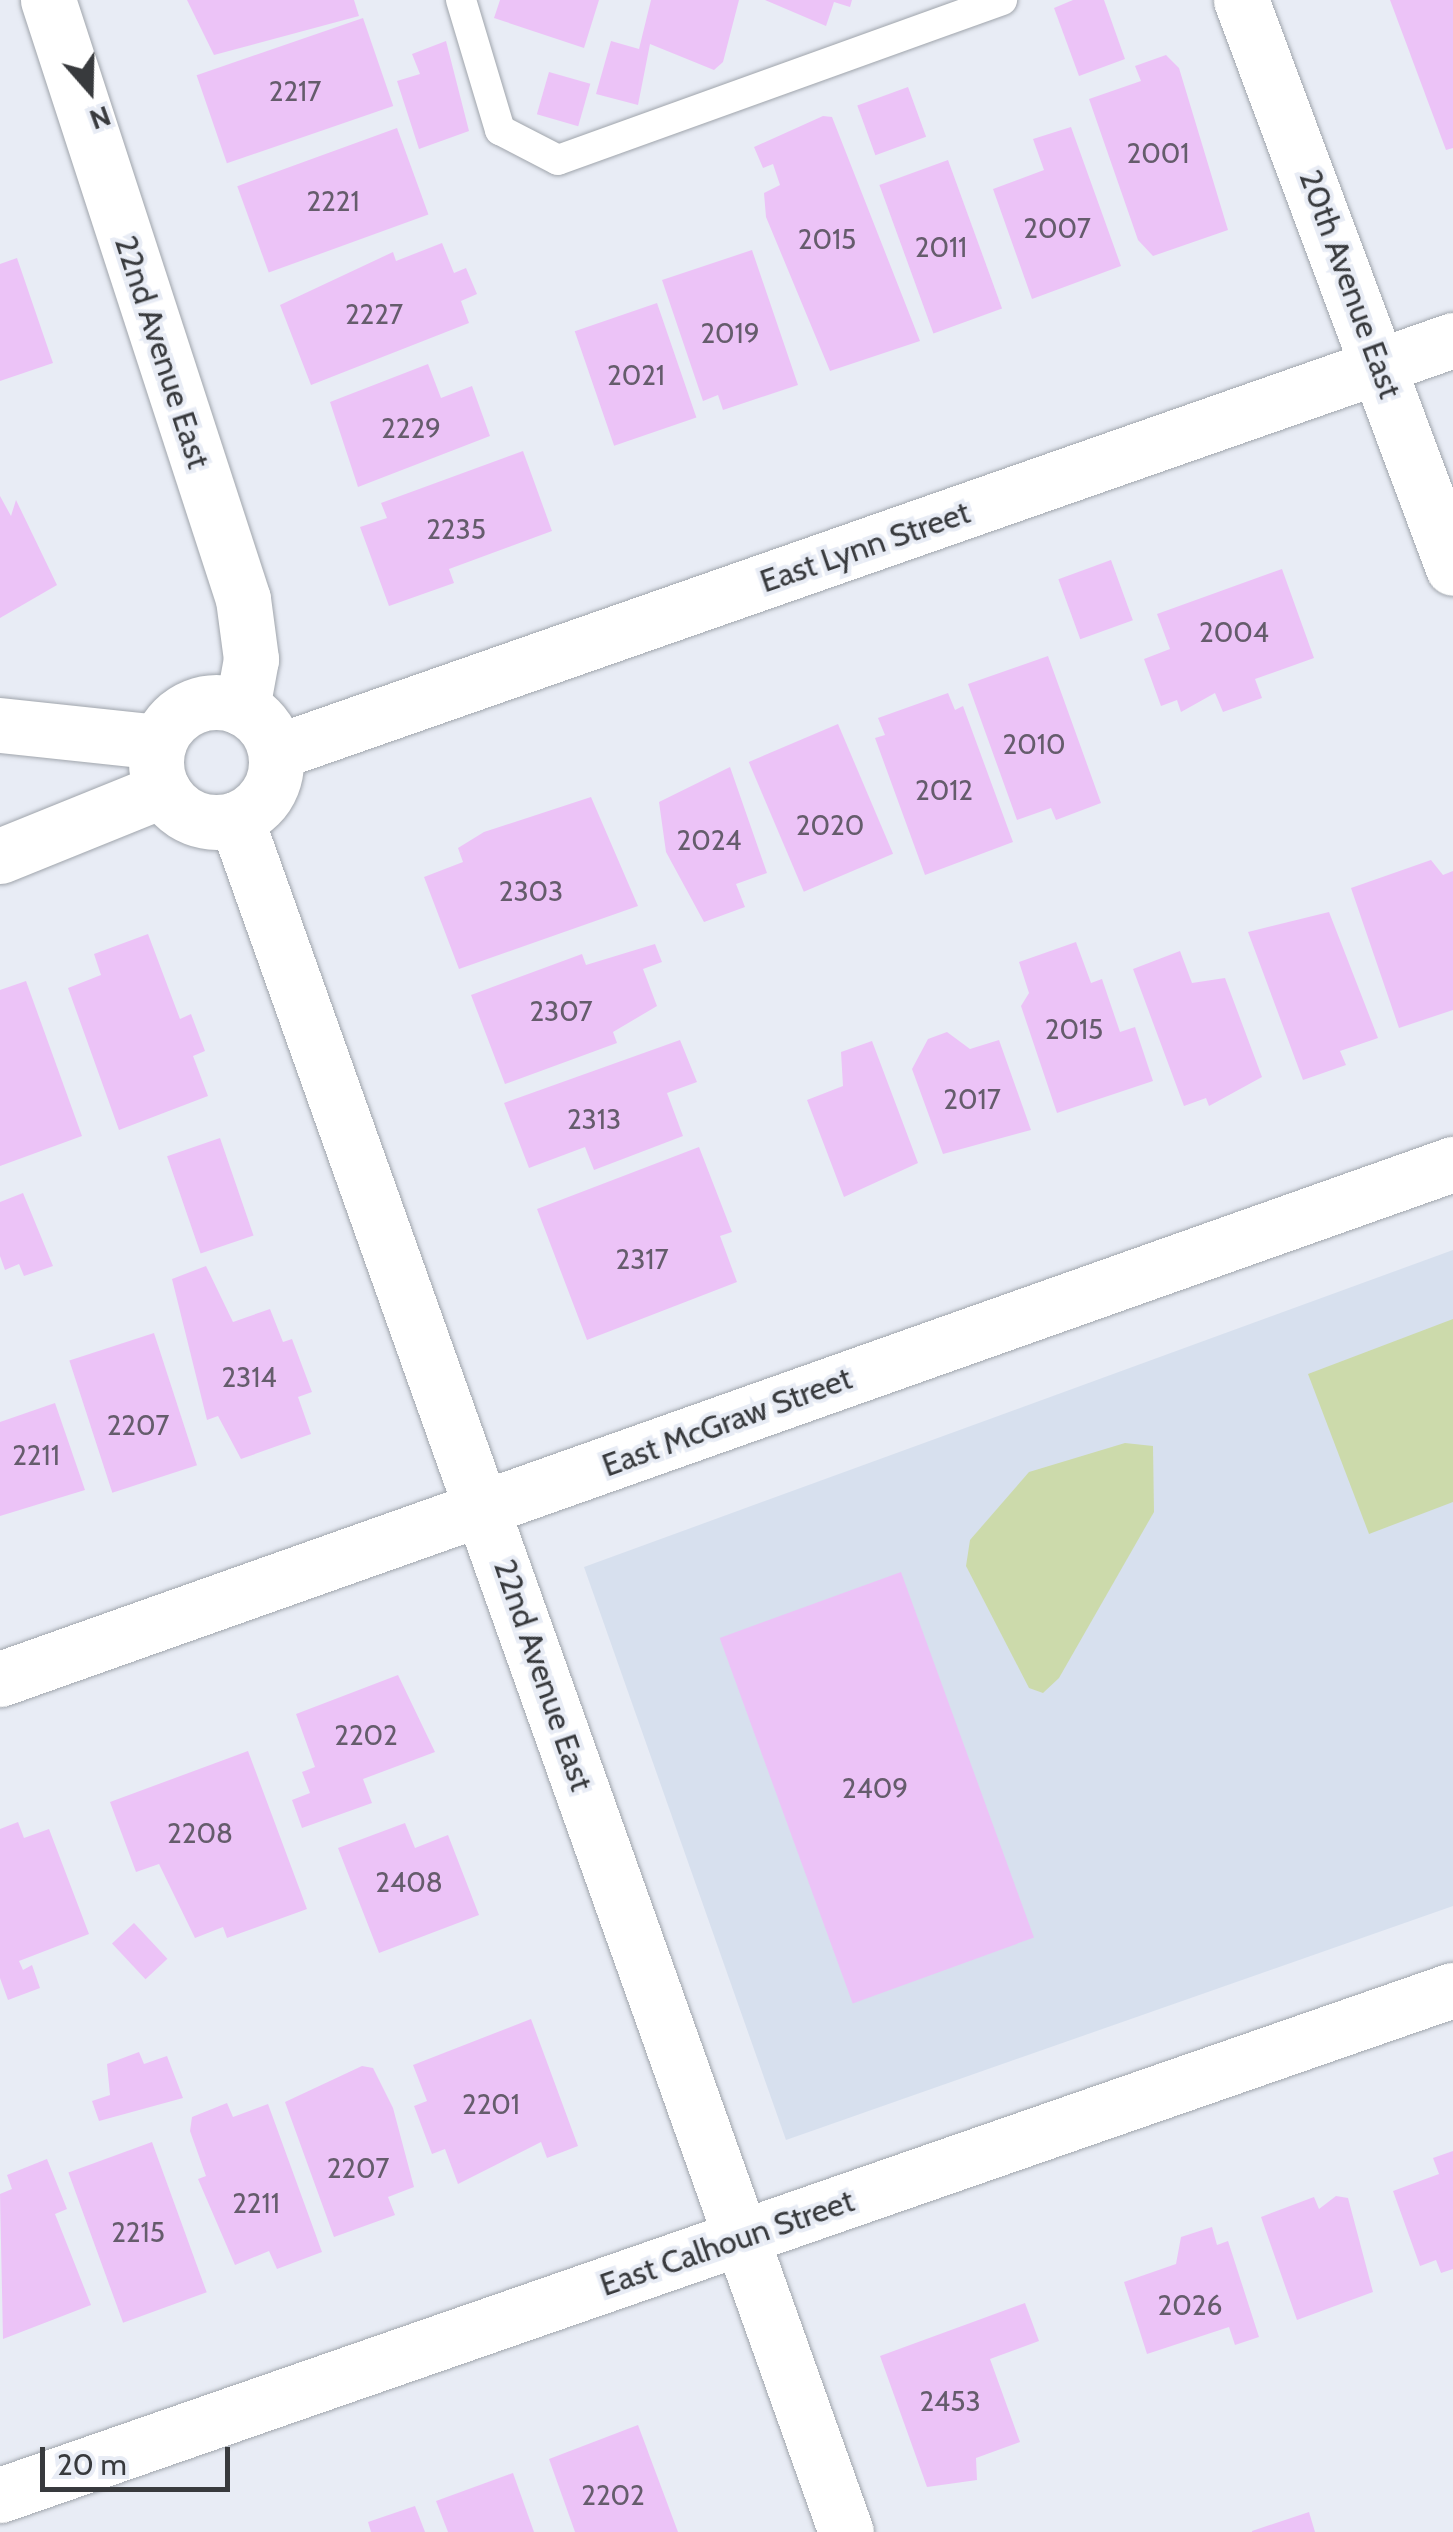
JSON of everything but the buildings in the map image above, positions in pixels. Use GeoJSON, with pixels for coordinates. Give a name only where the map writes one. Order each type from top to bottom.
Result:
{"type":"FeatureCollection","features":[{"type":"Feature","properties":{"kind":"street","name":"22nd Avenue East"},"geometry":{"type":"LineString","coordinates":[[48,0],[243,600],[251,659],[242,708]]}},
{"type":"Feature","properties":{"kind":"street","name":"20th Avenue East"},"geometry":{"type":"LineString","coordinates":[[1242,0],[1453,568]]}},
{"type":"Feature","properties":{"kind":"street","name":"East Lynn Street"},"geometry":{"type":"LineString","coordinates":[[276,752],[1453,340]]}},
{"type":"Feature","properties":{"kind":"street"},"geometry":{"type":"LineString","coordinates":[[0,725],[161,766],[200,821],[236,819],[270,791],[276,752],[242,708],[186,710],[161,766],[0,856]]}},
{"type":"Feature","properties":{"kind":"street","name":"22nd Avenue East"},"geometry":{"type":"LineString","coordinates":[[236,819],[486,1508],[846,2532]]}},
{"type":"Feature","properties":{"kind":"street","name":"East McGraw Street"},"geometry":{"type":"LineString","coordinates":[[0,1679],[1453,1164]]}},
{"type":"Feature","properties":{"kind":"street","name":"East Calhoun Street"},"geometry":{"type":"LineString","coordinates":[[0,2495],[1453,1990]]}},
{"type":"Feature","properties":{"kind":"lane"},"geometry":{"type":"LineString","coordinates":[[461,0],[500,130],[558,160],[1002,0]]}},
{"type":"Feature","properties":{"kind":"shaded area"},"geometry":{"type":"Polygon","coordinates":[[[1453,1250],[1453,1906],[786,2140],[584,1567],[1453,1250]]]}},
{"type":"Feature","properties":{"kind":"green space"},"geometry":{"type":"Polygon","coordinates":[[[1453,1319],[1453,1502],[1369,1534],[1308,1374],[1453,1319]]]}},
{"type":"Feature","properties":{"kind":"green space"},"geometry":{"type":"Polygon","coordinates":[[[1125,1443],[1153,1446],[1154,1512],[1059,1678],[1043,1693],[1029,1688],[966,1566],[970,1540],[1029,1472],[1125,1443]]]}}]}
